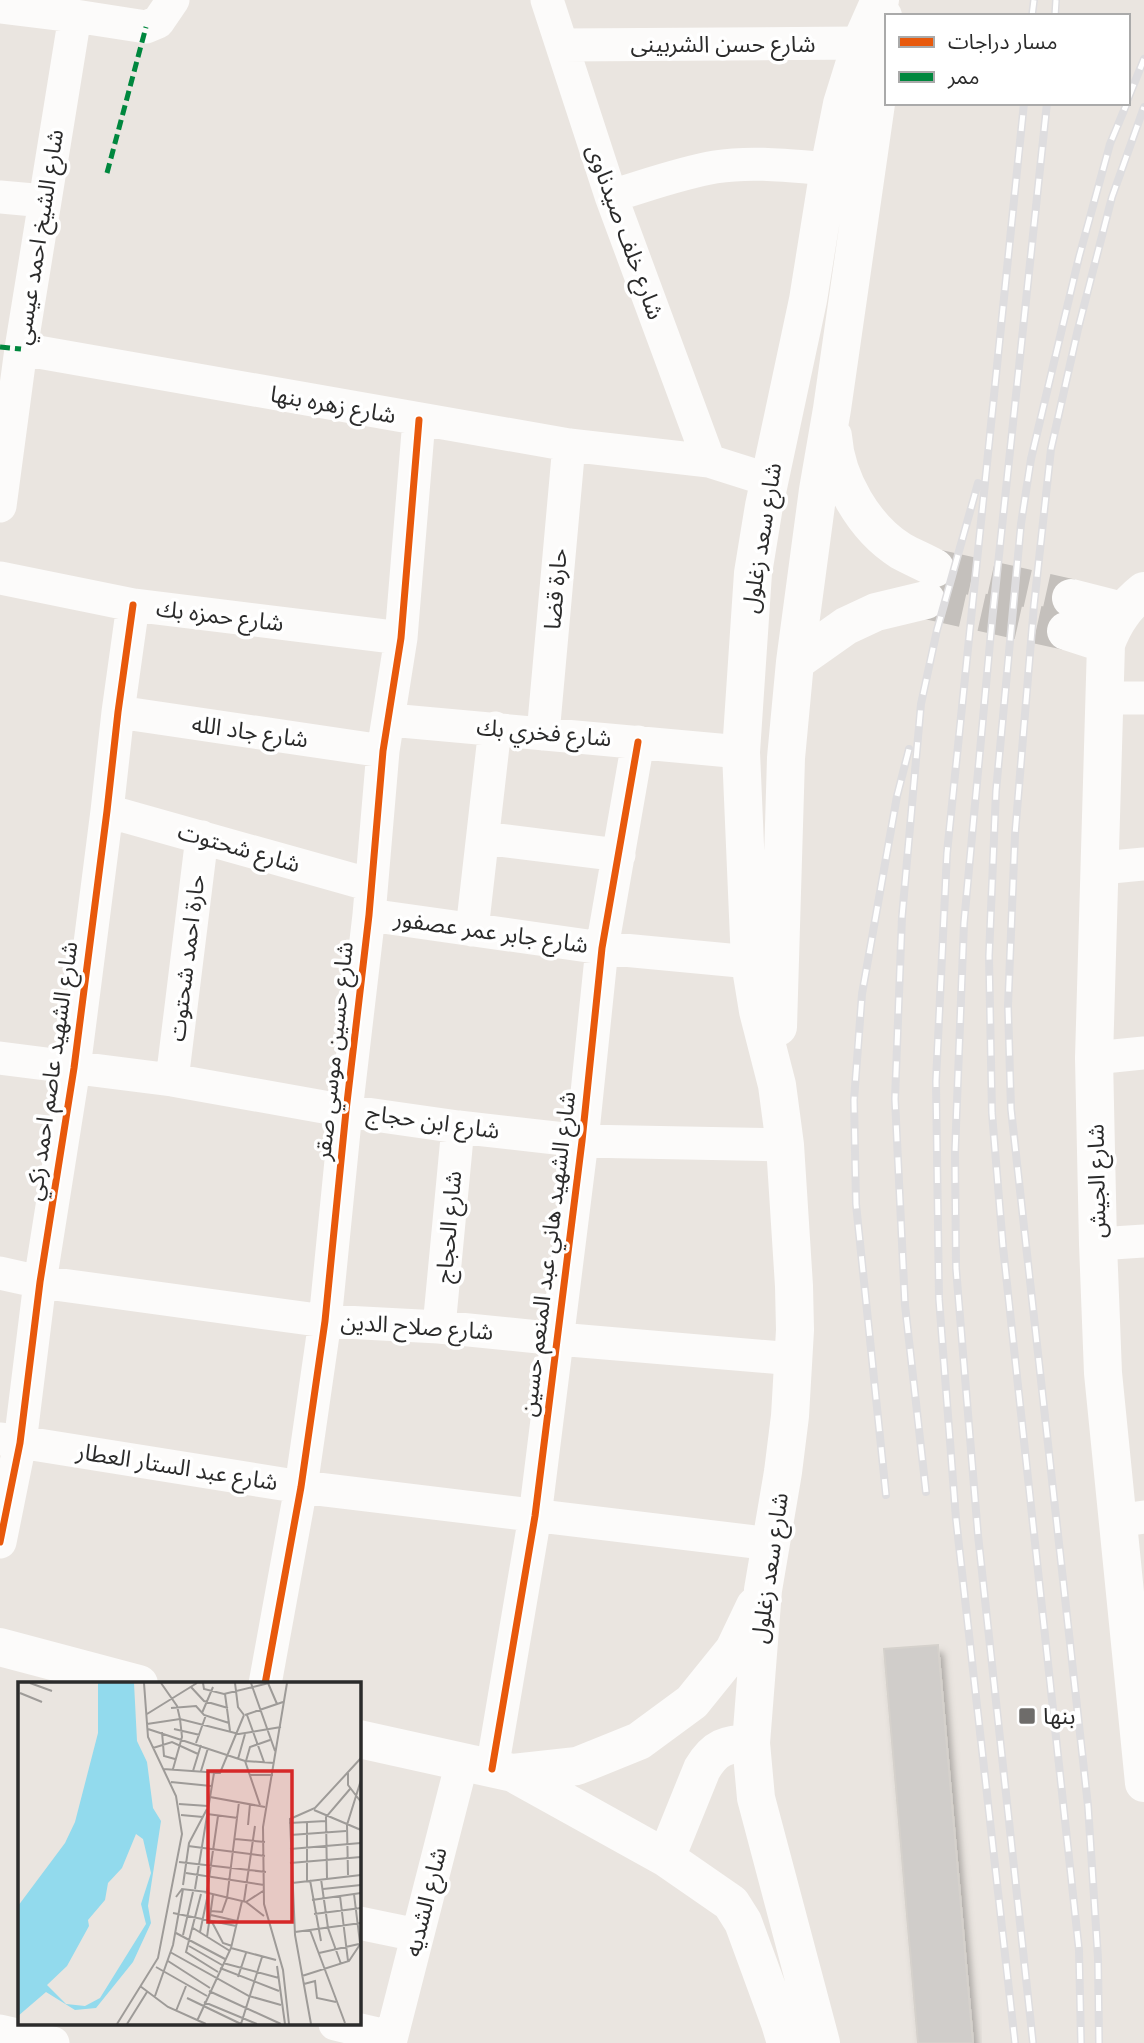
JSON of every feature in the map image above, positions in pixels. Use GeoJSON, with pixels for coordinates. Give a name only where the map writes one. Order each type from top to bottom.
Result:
{"type":"FeatureCollection","features":[{"type":"Feature","properties":{"kind":"main road","name":"شارع سعد زغلول"},"geometry":{"type":"LineString","coordinates":[[765,962],[795,662],[818,490],[832,409],[873,46],[881,0]]}},
{"type":"Feature","properties":{"kind":"main road","name":"شارع سعد زغلول"},"geometry":{"type":"LineString","coordinates":[[821,2043],[756,1798],[751,1743],[763,1590],[790,1416],[794,1360],[794,1286],[786,1145],[776,1085],[741,752],[753,573],[769,480],[808,300],[842,103],[873,46]]}},
{"type":"Feature","properties":{"kind":"main road"},"geometry":{"type":"LineString","coordinates":[[795,662],[846,626],[931,584],[869,522],[847,488],[834,450],[832,409]]}},
{"type":"Feature","properties":{"kind":"main road"},"geometry":{"type":"LineString","coordinates":[[1069,614],[1124,615]]}},
{"type":"Feature","properties":{"kind":"main road","name":"شارع الجيش"},"geometry":{"type":"LineString","coordinates":[[1124,615],[1105,698],[1094,1058],[1103,1373],[1130,1519],[1144,1783]]}},
{"type":"Feature","properties":{"kind":"main road"},"geometry":{"type":"LineString","coordinates":[[360,1739],[489,1768],[577,1766],[639,1741],[692,1702],[734,1650],[763,1590]]}},
{"type":"Feature","properties":{"kind":"main road"},"geometry":{"type":"LineString","coordinates":[[2,1655],[72,1675],[124,1682]]}},
{"type":"Feature","properties":{"kind":"main road"},"geometry":{"type":"LineString","coordinates":[[666,1858],[709,1756],[722,1747],[751,1743]]}},
{"type":"Feature","properties":{"kind":"main road"},"geometry":{"type":"LineString","coordinates":[[489,1768],[666,1858],[731,1903],[738,1912],[786,2043]]}},
{"type":"Feature","properties":{"kind":"street"},"geometry":{"type":"LineString","coordinates":[[0,7],[146,27],[153,26],[163,18],[173,0]]}},
{"type":"Feature","properties":{"kind":"street","name":"شارع خلف صيدناوى"},"geometry":{"type":"LineString","coordinates":[[547,0],[611,197],[709,461]]}},
{"type":"Feature","properties":{"kind":"street","name":"شارع الشيخ احمد عيسي"},"geometry":{"type":"LineString","coordinates":[[1,490],[75,16]]}},
{"type":"Feature","properties":{"kind":"street","name":"شارع حسن الشربينى"},"geometry":{"type":"LineString","coordinates":[[562,45],[873,46]]}},
{"type":"Feature","properties":{"kind":"street"},"geometry":{"type":"LineString","coordinates":[[611,197],[687,173],[716,167],[771,164],[829,169]]}},
{"type":"Feature","properties":{"kind":"street"},"geometry":{"type":"LineString","coordinates":[[0,197],[45,201]]}},
{"type":"Feature","properties":{"kind":"street","name":"شارع زهره بنها"},"geometry":{"type":"LineString","coordinates":[[21,349],[569,445],[709,461],[769,480]]}},
{"type":"Feature","properties":{"kind":"street","name":"شارع حسين موسي صقر"},"geometry":{"type":"LineString","coordinates":[[265,1682],[301,1487],[325,1321],[386,735],[401,638],[419,420]]}},
{"type":"Feature","properties":{"kind":"street","name":"حارة قضا"},"geometry":{"type":"LineString","coordinates":[[542,734],[569,445]]}},
{"type":"Feature","properties":{"kind":"street","name":"شارع حمزه بك"},"geometry":{"type":"LineString","coordinates":[[0,578],[133,605],[401,638]]}},
{"type":"Feature","properties":{"kind":"street","name":"شارع الشهيد عاصم احمد زكي"},"geometry":{"type":"LineString","coordinates":[[0,1542],[10,1441],[40,1282],[74,1068],[133,605]]}},
{"type":"Feature","properties":{"kind":"street"},"geometry":{"type":"LineString","coordinates":[[1105,698],[1144,698]]}},
{"type":"Feature","properties":{"kind":"street","name":"شارع جاد الله"},"geometry":{"type":"LineString","coordinates":[[118,712],[386,735]]}},
{"type":"Feature","properties":{"kind":"street"},"geometry":{"type":"LineString","coordinates":[[472,930],[495,728]]}},
{"type":"Feature","properties":{"kind":"street","name":"شارع فخري بك"},"geometry":{"type":"LineString","coordinates":[[386,735],[495,728],[741,752]]}},
{"type":"Feature","properties":{"kind":"street","name":"شارع الشهيد هاني عبد المنعم حسين"},"geometry":{"type":"LineString","coordinates":[[489,1768],[534,1516],[582,1140],[602,948],[638,742]]}},
{"type":"Feature","properties":{"kind":"street","name":"شارع شحتوت"},"geometry":{"type":"LineString","coordinates":[[107,811],[202,837],[370,900]]}},
{"type":"Feature","properties":{"kind":"street","name":"حارة احمد شحتوت"},"geometry":{"type":"LineString","coordinates":[[172,1080],[202,837]]}},
{"type":"Feature","properties":{"kind":"street"},"geometry":{"type":"LineString","coordinates":[[483,838],[619,855]]}},
{"type":"Feature","properties":{"kind":"street"},"geometry":{"type":"LineString","coordinates":[[1101,868],[1144,864]]}},
{"type":"Feature","properties":{"kind":"street","name":"شارع جابر عمر عصفور"},"geometry":{"type":"LineString","coordinates":[[370,900],[472,930],[602,948],[765,962]]}},
{"type":"Feature","properties":{"kind":"street"},"geometry":{"type":"LineString","coordinates":[[1094,1058],[1144,1053]]}},
{"type":"Feature","properties":{"kind":"street","name":"شارع ابن حجاج"},"geometry":{"type":"LineString","coordinates":[[0,1058],[172,1080],[346,1111],[458,1127],[582,1140],[786,1145]]}},
{"type":"Feature","properties":{"kind":"street","name":"شارع الحجاج"},"geometry":{"type":"LineString","coordinates":[[439,1327],[458,1127]]}},
{"type":"Feature","properties":{"kind":"street"},"geometry":{"type":"LineString","coordinates":[[1098,1244],[1144,1241]]}},
{"type":"Feature","properties":{"kind":"street","name":"شارع صلاح الدين"},"geometry":{"type":"LineString","coordinates":[[0,1273],[40,1282],[325,1321],[439,1327],[794,1360]]}},
{"type":"Feature","properties":{"kind":"street","name":"شارع عبد الستار العطار"},"geometry":{"type":"LineString","coordinates":[[10,1441],[301,1487],[772,1544]]}},
{"type":"Feature","properties":{"kind":"street","name":"شارع الشديه"},"geometry":{"type":"LineString","coordinates":[[390,2040],[417,1935],[489,1768]]}},
{"type":"Feature","properties":{"kind":"street"},"geometry":{"type":"LineString","coordinates":[[360,1923],[417,1935]]}},
{"type":"Feature","properties":{"kind":"street"},"geometry":{"type":"LineString","coordinates":[[338,2025],[390,2040]]}},
{"type":"Feature","properties":{"kind":"building"},"geometry":{"type":"Polygon","coordinates":[[[938,1645],[973,2043],[918,2043],[884,1649],[938,1645]]]}},
{"type":"Feature","properties":{"kind":"tunnel"},"geometry":{"type":"LineString","coordinates":[[935,568],[1071,598]]}},
{"type":"Feature","properties":{"kind":"tunnel"},"geometry":{"type":"LineString","coordinates":[[926,600],[1066,631]]}},
{"type":"Feature","properties":{"kind":"railway"},"geometry":{"type":"LineString","coordinates":[[1032,14],[1034,0]]}},
{"type":"Feature","properties":{"kind":"railway"},"geometry":{"type":"LineString","coordinates":[[1055,14],[1056,0]]}},
{"type":"Feature","properties":{"kind":"railway"},"geometry":{"type":"LineString","coordinates":[[1130,94],[1144,59]]}},
{"type":"Feature","properties":{"kind":"railway"},"geometry":{"type":"LineString","coordinates":[[1015,2043],[956,1519],[939,1299],[936,1081],[947,853],[1024,105]]}},
{"type":"Feature","properties":{"kind":"railway"},"geometry":{"type":"LineString","coordinates":[[1033,2043],[978,1535],[956,1268],[955,1153],[964,923],[992,621],[1047,105]]}},
{"type":"Feature","properties":{"kind":"railway"},"geometry":{"type":"LineString","coordinates":[[1081,2043],[1079,1950],[1003,1247],[992,1113],[989,956],[996,791],[1021,524],[1031,459],[1079,257],[1110,144],[1126,105]]}},
{"type":"Feature","properties":{"kind":"railway"},"geometry":{"type":"LineString","coordinates":[[1099,2043],[1098,1958],[1088,1806],[1011,1109],[1008,1006],[1015,835],[1034,605],[1051,449],[1112,197],[1144,107]]}},
{"type":"Feature","properties":{"kind":"railway"},"geometry":{"type":"LineString","coordinates":[[926,1492],[905,1305],[895,1099],[902,917],[921,704],[937,630],[978,483]]}},
{"type":"Feature","properties":{"kind":"railway"},"geometry":{"type":"LineString","coordinates":[[886,1495],[856,1204],[854,1100],[862,994],[897,796],[909,749]]}},
{"type":"Feature","properties":{"kind":"marked path"},"geometry":{"type":"LineString","coordinates":[[107,173],[146,27]]}},
{"type":"Feature","properties":{"kind":"marked path"},"geometry":{"type":"LineString","coordinates":[[0,347],[21,349]]}},
{"type":"Feature","properties":{"kind":"cycle path"},"geometry":{"type":"LineString","coordinates":[[265,1682],[301,1487],[325,1321],[369,915],[383,751],[401,638],[419,420]]}},
{"type":"Feature","properties":{"kind":"cycle path"},"geometry":{"type":"LineString","coordinates":[[0,1542],[20,1443],[40,1282],[74,1068],[133,605]]}},
{"type":"Feature","properties":{"kind":"cycle path"},"geometry":{"type":"LineString","coordinates":[[492,1769],[535,1516],[582,1141],[602,948],[638,742]]}},
{"type":"Feature","properties":{"kind":"place","name":"بنها"},"geometry":{"type":"Point","coordinates":[1027,1716]}}]}
